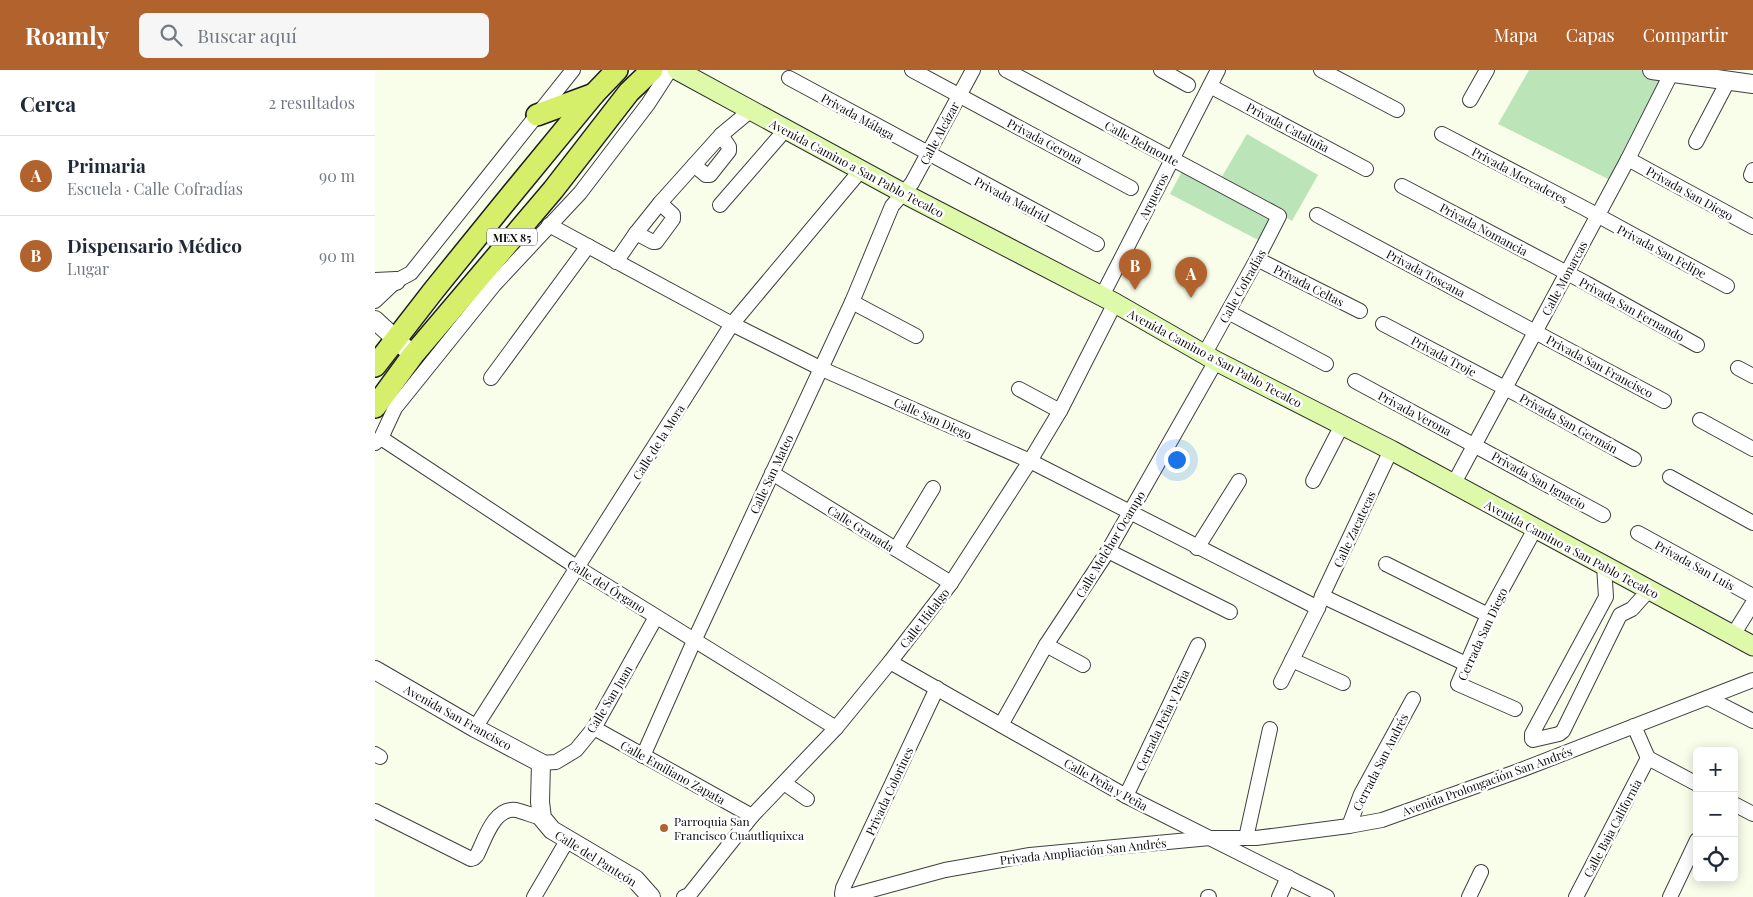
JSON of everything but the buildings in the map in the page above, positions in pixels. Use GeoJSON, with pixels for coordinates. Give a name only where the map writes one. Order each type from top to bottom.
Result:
{"type":"FeatureCollection","features":[{"type":"Feature","properties":{"kind":"main road","name":"MEX 85"},"geometry":{"type":"LineString","coordinates":[[376,361],[595,94],[617,70]]}},
{"type":"Feature","properties":{"kind":"main road","name":"MEX 85"},"geometry":{"type":"LineString","coordinates":[[375,407],[404,382],[487,280],[553,190],[629,92],[652,70]]}},
{"type":"Feature","properties":{"kind":"main road","name":"Avenida Camino a San Pablo Tecalco"},"geometry":{"type":"LineString","coordinates":[[677,70],[903,193],[1108,300],[1210,358],[1391,450],[1753,646]]}},
{"type":"Feature","properties":{"kind":"main road"},"geometry":{"type":"LineString","coordinates":[[537,115],[595,94]]}},
{"type":"Feature","properties":{"kind":"street"},"geometry":{"type":"LineString","coordinates":[[375,301],[395,282],[411,273],[573,70]]}},
{"type":"Feature","properties":{"kind":"street"},"geometry":{"type":"LineString","coordinates":[[487,280],[549,225],[580,193],[648,104],[670,70]]}},
{"type":"Feature","properties":{"kind":"street","name":"Privada Gerona"},"geometry":{"type":"LineString","coordinates":[[912,70],[1131,188]]}},
{"type":"Feature","properties":{"kind":"street","name":"Calle Alcázar"},"geometry":{"type":"LineString","coordinates":[[903,193],[912,183],[973,70]]}},
{"type":"Feature","properties":{"kind":"street","name":"Calle Belmonte"},"geometry":{"type":"LineString","coordinates":[[1006,70],[1279,216]]}},
{"type":"Feature","properties":{"kind":"street"},"geometry":{"type":"LineString","coordinates":[[1161,70],[1187,85]]}},
{"type":"Feature","properties":{"kind":"street","name":"Arqueros"},"geometry":{"type":"LineString","coordinates":[[1108,300],[1172,159],[1219,70]]}},
{"type":"Feature","properties":{"kind":"street"},"geometry":{"type":"LineString","coordinates":[[1321,70],[1397,110]]}},
{"type":"Feature","properties":{"kind":"street"},"geometry":{"type":"LineString","coordinates":[[1470,100],[1487,70]]}},
{"type":"Feature","properties":{"kind":"street"},"geometry":{"type":"LineString","coordinates":[[1652,70],[1753,84]]}},
{"type":"Feature","properties":{"kind":"street","name":"Calle Monarcas"},"geometry":{"type":"LineString","coordinates":[[1453,485],[1673,72]]}},
{"type":"Feature","properties":{"kind":"street","name":"Privada Málaga"},"geometry":{"type":"LineString","coordinates":[[789,78],[928,153]]}},
{"type":"Feature","properties":{"kind":"street"},"geometry":{"type":"LineString","coordinates":[[1696,142],[1728,81]]}},
{"type":"Feature","properties":{"kind":"street","name":"Privada Cataluña"},"geometry":{"type":"LineString","coordinates":[[1210,86],[1366,169]]}},
{"type":"Feature","properties":{"kind":"street"},"geometry":{"type":"LineString","coordinates":[[616,262],[660,203],[694,166],[710,175],[729,151],[729,147],[721,135],[751,110]]}},
{"type":"Feature","properties":{"kind":"street"},"geometry":{"type":"LineString","coordinates":[[720,205],[786,129]]}},
{"type":"Feature","properties":{"kind":"street","name":"Privada Mercaderes"},"geometry":{"type":"LineString","coordinates":[[1442,134],[1597,216]]}},
{"type":"Feature","properties":{"kind":"street","name":"Privada Madrid"},"geometry":{"type":"LineString","coordinates":[[928,153],[1097,244]]}},
{"type":"Feature","properties":{"kind":"street","name":"Privada San Diego"},"geometry":{"type":"LineString","coordinates":[[1628,159],[1753,227]]}},
{"type":"Feature","properties":{"kind":"street","name":"Calle de la Mora"},"geometry":{"type":"LineString","coordinates":[[475,728],[732,324],[861,170]]}},
{"type":"Feature","properties":{"kind":"street","name":"Privada Nomancia"},"geometry":{"type":"LineString","coordinates":[[1402,186],[1567,273]]}},
{"type":"Feature","properties":{"kind":"street","name":"Calle San Mateo"},"geometry":{"type":"LineString","coordinates":[[643,756],[772,472],[853,302],[892,206],[903,193]]}},
{"type":"Feature","properties":{"kind":"street"},"geometry":{"type":"LineString","coordinates":[[636,233],[656,242],[673,219],[673,215],[660,203]]}},
{"type":"Feature","properties":{"kind":"street","name":"Privada Toscana"},"geometry":{"type":"LineString","coordinates":[[1317,215],[1535,331]]}},
{"type":"Feature","properties":{"kind":"street","name":"Calle Cofradías"},"geometry":{"type":"LineString","coordinates":[[1210,358],[1228,312],[1279,216]]}},
{"type":"Feature","properties":{"kind":"street","name":"Privada San Felipe"},"geometry":{"type":"LineString","coordinates":[[1597,216],[1727,286]]}},
{"type":"Feature","properties":{"kind":"street","name":"Calle San Diego"},"geometry":{"type":"LineString","coordinates":[[549,225],[732,324],[822,368],[1030,461],[1197,548],[1466,664]]}},
{"type":"Feature","properties":{"kind":"street"},"geometry":{"type":"LineString","coordinates":[[491,378],[588,246]]}},
{"type":"Feature","properties":{"kind":"street","name":"Privada Celtas"},"geometry":{"type":"LineString","coordinates":[[1257,258],[1360,311]]}},
{"type":"Feature","properties":{"kind":"street","name":"Privada San Fernando"},"geometry":{"type":"LineString","coordinates":[[1567,273],[1697,345]]}},
{"type":"Feature","properties":{"kind":"street"},"geometry":{"type":"LineString","coordinates":[[375,282],[395,282]]}},
{"type":"Feature","properties":{"kind":"street","name":"Calle Hidalgo"},"geometry":{"type":"LineString","coordinates":[[683,897],[689,894],[752,816],[836,728],[951,583],[1060,411],[1108,300]]}},
{"type":"Feature","properties":{"kind":"street"},"geometry":{"type":"LineString","coordinates":[[853,302],[916,336]]}},
{"type":"Feature","properties":{"kind":"street"},"geometry":{"type":"LineString","coordinates":[[1228,312],[1326,364]]}},
{"type":"Feature","properties":{"kind":"street"},"geometry":{"type":"LineString","coordinates":[[375,320],[420,361]]}},
{"type":"Feature","properties":{"kind":"street","name":"Privada Troje"},"geometry":{"type":"LineString","coordinates":[[1383,324],[1505,388]]}},
{"type":"Feature","properties":{"kind":"street","name":"Privada San Francisco"},"geometry":{"type":"LineString","coordinates":[[1535,331],[1664,401]]}},
{"type":"Feature","properties":{"kind":"street","name":"Calle Melchor Ocampo"},"geometry":{"type":"LineString","coordinates":[[1001,724],[1046,646],[1108,551],[1210,358]]}},
{"type":"Feature","properties":{"kind":"street"},"geometry":{"type":"LineString","coordinates":[[376,361],[404,382],[395,408],[378,440]]}},
{"type":"Feature","properties":{"kind":"street"},"geometry":{"type":"LineString","coordinates":[[1738,368],[1753,376]]}},
{"type":"Feature","properties":{"kind":"street","name":"Privada Verona"},"geometry":{"type":"LineString","coordinates":[[1355,380],[1474,444]]}},
{"type":"Feature","properties":{"kind":"street","name":"Privada San Germán"},"geometry":{"type":"LineString","coordinates":[[1505,388],[1634,458]]}},
{"type":"Feature","properties":{"kind":"street"},"geometry":{"type":"LineString","coordinates":[[1019,389],[1060,411]]}},
{"type":"Feature","properties":{"kind":"street"},"geometry":{"type":"LineString","coordinates":[[1700,420],[1753,448]]}},
{"type":"Feature","properties":{"kind":"street"},"geometry":{"type":"LineString","coordinates":[[1313,481],[1341,425]]}},
{"type":"Feature","properties":{"kind":"street","name":"Calle del Órgano"},"geometry":{"type":"LineString","coordinates":[[378,440],[694,641],[836,728]]}},
{"type":"Feature","properties":{"kind":"street","name":"Privada San Ignacio"},"geometry":{"type":"LineString","coordinates":[[1474,444],[1603,516]]}},
{"type":"Feature","properties":{"kind":"street","name":"Calle Zacatecas"},"geometry":{"type":"LineString","coordinates":[[1281,682],[1391,450]]}},
{"type":"Feature","properties":{"kind":"street","name":"Calle Granada"},"geometry":{"type":"LineString","coordinates":[[772,472],[951,583]]}},
{"type":"Feature","properties":{"kind":"street"},"geometry":{"type":"LineString","coordinates":[[1669,477],[1753,523]]}},
{"type":"Feature","properties":{"kind":"street"},"geometry":{"type":"LineString","coordinates":[[1197,548],[1239,481]]}},
{"type":"Feature","properties":{"kind":"street"},"geometry":{"type":"LineString","coordinates":[[897,549],[933,488]]}},
{"type":"Feature","properties":{"kind":"street","name":"Cerrada San Diego"},"geometry":{"type":"LineString","coordinates":[[1515,710],[1458,684],[1488,615],[1535,529]]}},
{"type":"Feature","properties":{"kind":"street","name":"Privada San Luis"},"geometry":{"type":"LineString","coordinates":[[1638,533],[1753,596]]}},
{"type":"Feature","properties":{"kind":"street"},"geometry":{"type":"LineString","coordinates":[[1108,551],[1230,612]]}},
{"type":"Feature","properties":{"kind":"street"},"geometry":{"type":"LineString","coordinates":[[1386,564],[1488,615]]}},
{"type":"Feature","properties":{"kind":"street"},"geometry":{"type":"LineString","coordinates":[[1604,566],[1606,597],[1532,734],[1532,739],[1536,740],[1563,731],[1620,615],[1632,609],[1649,590]]}},
{"type":"Feature","properties":{"kind":"street"},"geometry":{"type":"LineString","coordinates":[[1606,597],[1620,615]]}},
{"type":"Feature","properties":{"kind":"street"},"geometry":{"type":"LineString","coordinates":[[1733,635],[1753,603]]}},
{"type":"Feature","properties":{"kind":"street","name":"Calle San Juan"},"geometry":{"type":"LineString","coordinates":[[541,763],[556,762],[576,750],[595,728],[656,617]]}},
{"type":"Feature","properties":{"kind":"street","name":"Cerrada Peña y Peña"},"geometry":{"type":"LineString","coordinates":[[1126,796],[1199,645]]}},
{"type":"Feature","properties":{"kind":"street"},"geometry":{"type":"LineString","coordinates":[[1046,646],[1083,665]]}},
{"type":"Feature","properties":{"kind":"street"},"geometry":{"type":"LineString","coordinates":[[1292,660],[1343,683]]}},
{"type":"Feature","properties":{"kind":"street","name":"Calle Peña y Peña"},"geometry":{"type":"LineString","coordinates":[[890,662],[1126,796],[1327,897]]}},
{"type":"Feature","properties":{"kind":"street","name":"Avenida San Francisco"},"geometry":{"type":"LineString","coordinates":[[375,670],[475,728],[541,763]]}},
{"type":"Feature","properties":{"kind":"street","name":"Avenida Prolongación San Andrés"},"geometry":{"type":"LineString","coordinates":[[1210,838],[1246,838],[1349,826],[1382,820],[1521,770],[1753,680]]}},
{"type":"Feature","properties":{"kind":"street","name":"Privada Colorines"},"geometry":{"type":"LineString","coordinates":[[842,894],[843,888],[937,688]]}},
{"type":"Feature","properties":{"kind":"street","name":"Cerrada San Andrés"},"geometry":{"type":"LineString","coordinates":[[1349,826],[1361,794],[1413,698]]}},
{"type":"Feature","properties":{"kind":"street"},"geometry":{"type":"LineString","coordinates":[[1708,698],[1753,722]]}},
{"type":"Feature","properties":{"kind":"street"},"geometry":{"type":"LineString","coordinates":[[1634,726],[1648,758],[1693,782]]}},
{"type":"Feature","properties":{"kind":"street","name":"Calle Emiliano Zapata"},"geometry":{"type":"LineString","coordinates":[[595,728],[752,816]]}},
{"type":"Feature","properties":{"kind":"street"},"geometry":{"type":"LineString","coordinates":[[1246,838],[1270,730]]}},
{"type":"Feature","properties":{"kind":"street","name":"Calle Baja California"},"geometry":{"type":"LineString","coordinates":[[1576,897],[1648,758]]}},
{"type":"Feature","properties":{"kind":"street"},"geometry":{"type":"LineString","coordinates":[[375,811],[471,859],[475,858],[497,817],[504,811],[514,810],[542,818],[540,802],[541,763]]}},
{"type":"Feature","properties":{"kind":"street"},"geometry":{"type":"LineString","coordinates":[[784,783],[807,799]]}},
{"type":"Feature","properties":{"kind":"street"},"geometry":{"type":"LineString","coordinates":[[1738,806],[1753,814]]}},
{"type":"Feature","properties":{"kind":"street","name":"Calle del Panteón"},"geometry":{"type":"LineString","coordinates":[[542,818],[553,830],[568,840],[635,879],[651,897]]}},
{"type":"Feature","properties":{"kind":"street","name":"Privada Ampliación San Andrés"},"geometry":{"type":"LineString","coordinates":[[842,894],[846,897],[945,870],[1030,855],[1210,838]]}},
{"type":"Feature","properties":{"kind":"street"},"geometry":{"type":"LineString","coordinates":[[534,897],[568,840]]}},
{"type":"Feature","properties":{"kind":"street"},"geometry":{"type":"LineString","coordinates":[[1670,897],[1693,848]]}},
{"type":"Feature","properties":{"kind":"street"},"geometry":{"type":"LineString","coordinates":[[1469,897],[1481,872]]}},
{"type":"Feature","properties":{"kind":"street"},"geometry":{"type":"LineString","coordinates":[[1279,897],[1288,877]]}},
{"type":"Feature","properties":{"kind":"green space"},"geometry":{"type":"Polygon","coordinates":[[[1529,70],[1649,70],[1671,73],[1614,182],[1498,124],[1529,70]]]}},
{"type":"Feature","properties":{"kind":"green space"},"geometry":{"type":"Polygon","coordinates":[[[1247,134],[1318,175],[1292,221],[1220,180],[1247,134]]]}},
{"type":"Feature","properties":{"kind":"green space"},"geometry":{"type":"Polygon","coordinates":[[[1182,171],[1274,219],[1262,242],[1170,194],[1182,171]]]}},
{"type":"Feature","properties":{"kind":"place","name":"Dispensario Médico"},"geometry":{"type":"Point","coordinates":[1135,290]}},
{"type":"Feature","properties":{"kind":"place","name":"Primaria"},"geometry":{"type":"Point","coordinates":[1191,298]}},
{"type":"Feature","properties":{"kind":"place","name":"Parroquia San Francisco Cuautliquixca"},"geometry":{"type":"Point","coordinates":[664,828]}}]}
